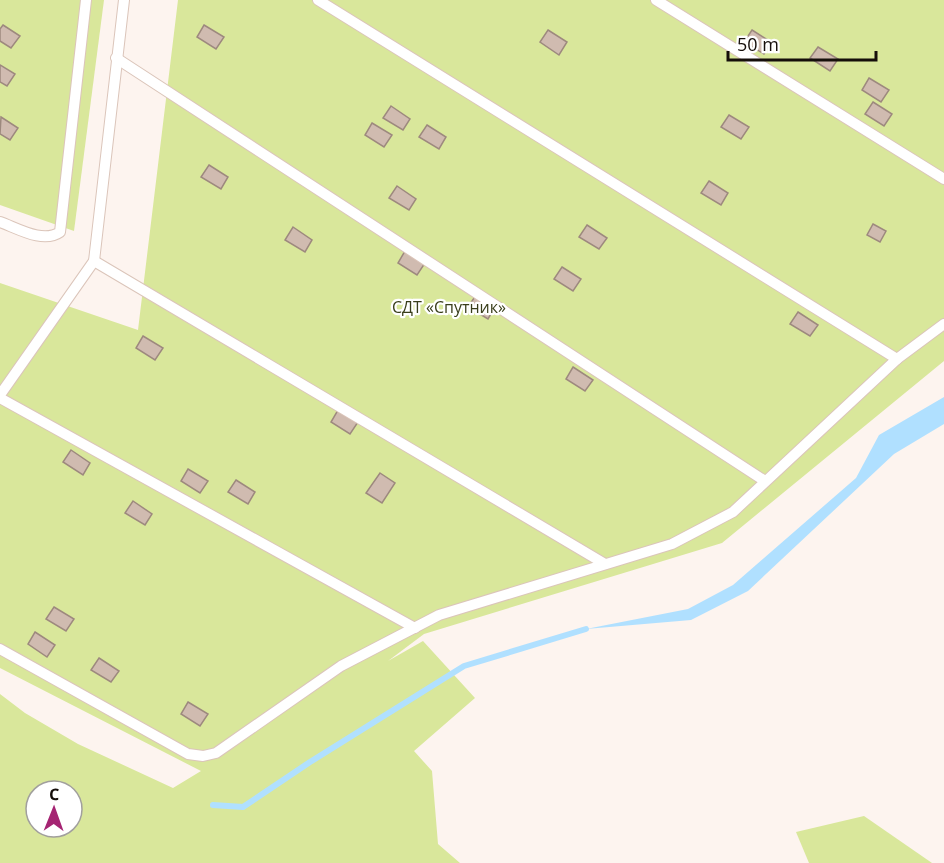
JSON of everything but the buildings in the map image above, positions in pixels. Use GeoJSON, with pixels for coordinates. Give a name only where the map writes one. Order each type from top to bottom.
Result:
{"type":"FeatureCollection","features":[{"type":"Feature","properties":{"kind":"lane"},"geometry":{"type":"LineString","coordinates":[[0,222],[40,237],[54,236],[60,232],[86,0]]}},
{"type":"Feature","properties":{"kind":"lane"},"geometry":{"type":"LineString","coordinates":[[124,0],[94,261],[0,396],[415,628]]}},
{"type":"Feature","properties":{"kind":"lane"},"geometry":{"type":"LineString","coordinates":[[318,0],[897,359]]}},
{"type":"Feature","properties":{"kind":"lane"},"geometry":{"type":"LineString","coordinates":[[656,0],[944,179]]}},
{"type":"Feature","properties":{"kind":"lane"},"geometry":{"type":"LineString","coordinates":[[116,58],[765,481]]}},
{"type":"Feature","properties":{"kind":"lane"},"geometry":{"type":"LineString","coordinates":[[94,261],[605,564]]}},
{"type":"Feature","properties":{"kind":"lane"},"geometry":{"type":"LineString","coordinates":[[0,649],[188,754],[203,756],[216,753],[341,666],[439,615],[672,544],[733,512],[897,359],[944,324]]}},
{"type":"Feature","properties":{"kind":"green space"},"geometry":{"type":"Polygon","coordinates":[[[0,0],[104,0],[74,231],[0,205],[0,0]]]}},
{"type":"Feature","properties":{"kind":"green space","name":"СДТ «Спутник»"},"geometry":{"type":"Polygon","coordinates":[[[178,0],[944,0],[944,361],[722,543],[424,634],[388,661],[423,641],[475,698],[414,751],[432,771],[438,844],[460,863],[0,863],[0,694],[25,713],[78,744],[173,788],[201,771],[0,668],[0,283],[138,330],[178,0]]]}},
{"type":"Feature","properties":{"kind":"green space"},"geometry":{"type":"Polygon","coordinates":[[[864,816],[932,863],[809,863],[796,832],[864,816]]]}},
{"type":"Feature","properties":{"kind":"water"},"geometry":{"type":"Polygon","coordinates":[[[944,397],[944,424],[894,454],[748,591],[691,620],[586,629],[688,609],[733,585],[856,478],[879,435],[944,397]]]}},
{"type":"Feature","properties":{"kind":"waterway"},"geometry":{"type":"LineString","coordinates":[[213,805],[243,807],[310,762],[464,666],[586,629]]}}]}
